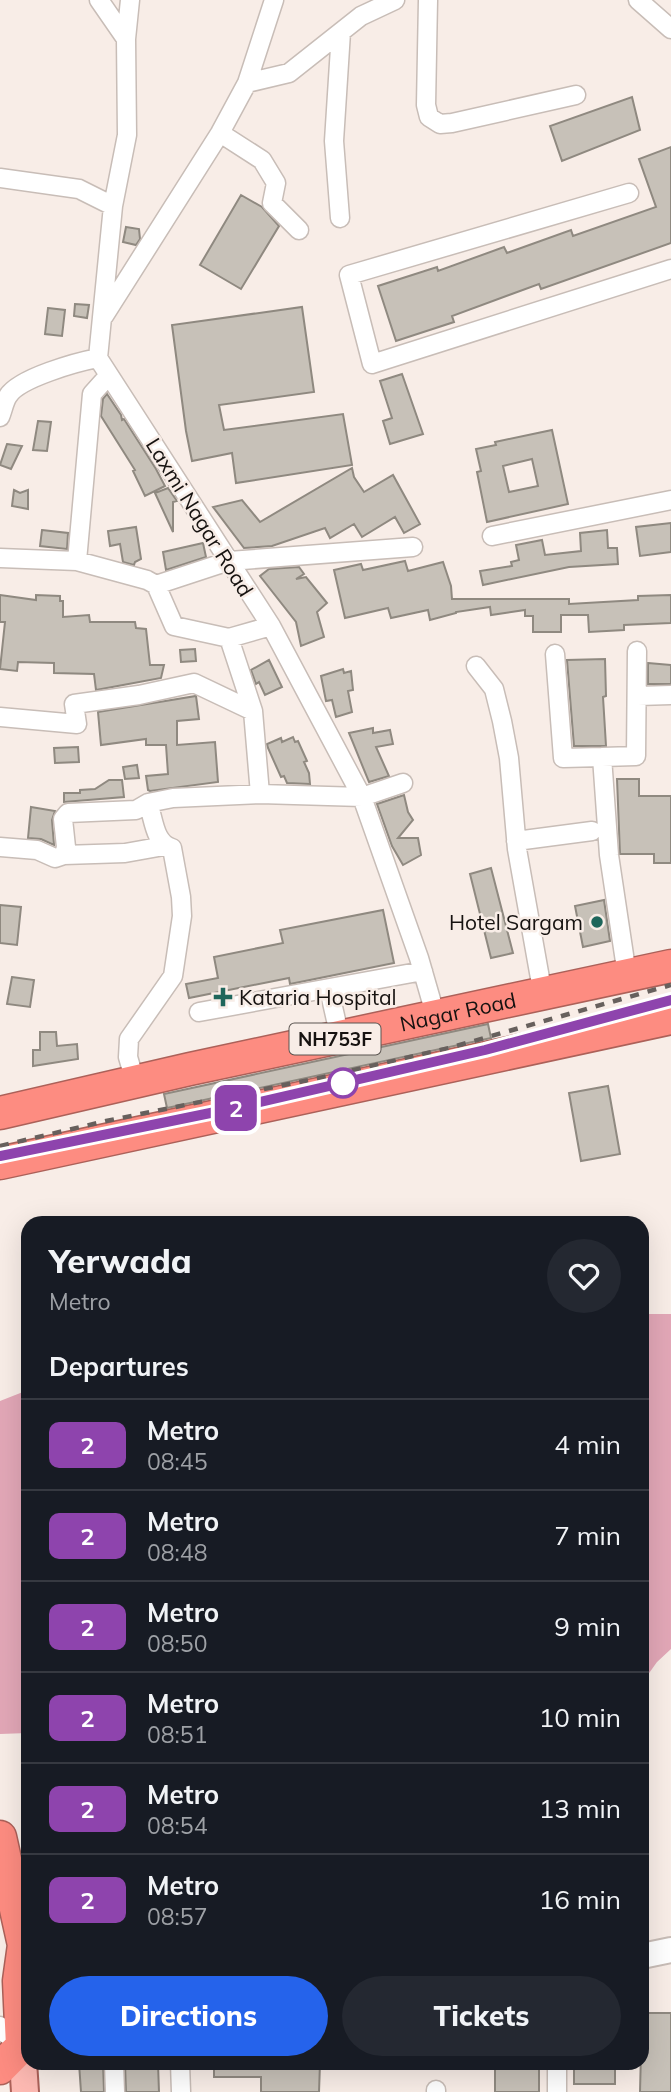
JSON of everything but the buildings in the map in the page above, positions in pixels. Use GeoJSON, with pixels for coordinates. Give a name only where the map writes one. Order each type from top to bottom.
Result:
{"type":"FeatureCollection","features":[{"type":"Feature","properties":{"kind":"highway","name":"Nagar Road"},"geometry":{"type":"LineString","coordinates":[[0,1113],[135,1081],[671,966]]}},
{"type":"Feature","properties":{"kind":"highway","name":"NH753F"},"geometry":{"type":"LineString","coordinates":[[0,1163],[671,1018]]}},
{"type":"Feature","properties":{"kind":"highway"},"geometry":{"type":"LineString","coordinates":[[0,1837],[21,1933]]}},
{"type":"Feature","properties":{"kind":"highway"},"geometry":{"type":"LineString","coordinates":[[0,1952],[19,1981]]}},
{"type":"Feature","properties":{"kind":"highway"},"geometry":{"type":"LineString","coordinates":[[0,2067],[17,2039],[21,1967]]}},
{"type":"Feature","properties":{"kind":"main road"},"geometry":{"type":"LineString","coordinates":[[17,2039],[21,2066]]}},
{"type":"Feature","properties":{"kind":"main road"},"geometry":{"type":"LineString","coordinates":[[22,2070],[25,2092]]}},
{"type":"Feature","properties":{"kind":"street"},"geometry":{"type":"LineString","coordinates":[[99,0],[126,39]]}},
{"type":"Feature","properties":{"kind":"street"},"geometry":{"type":"LineString","coordinates":[[0,417],[9,394],[41,374],[75,362],[98,358],[113,206],[127,135],[126,39],[130,0]]}},
{"type":"Feature","properties":{"kind":"street"},"geometry":{"type":"LineString","coordinates":[[102,319],[220,132],[247,83],[274,0]]}},
{"type":"Feature","properties":{"kind":"street"},"geometry":{"type":"LineString","coordinates":[[247,83],[289,72],[361,16],[395,0]]}},
{"type":"Feature","properties":{"kind":"street"},"geometry":{"type":"LineString","coordinates":[[428,0],[426,106],[429,117],[440,124],[452,123],[576,95]]}},
{"type":"Feature","properties":{"kind":"street"},"geometry":{"type":"LineString","coordinates":[[638,0],[671,29]]}},
{"type":"Feature","properties":{"kind":"street"},"geometry":{"type":"LineString","coordinates":[[340,218],[334,141],[341,32]]}},
{"type":"Feature","properties":{"kind":"street"},"geometry":{"type":"LineString","coordinates":[[220,132],[262,160],[276,183],[272,203],[299,230]]}},
{"type":"Feature","properties":{"kind":"street"},"geometry":{"type":"LineString","coordinates":[[0,178],[79,189],[113,206]]}},
{"type":"Feature","properties":{"kind":"street"},"geometry":{"type":"LineString","coordinates":[[629,193],[349,275],[372,365],[671,269]]}},
{"type":"Feature","properties":{"kind":"street","name":"Laxmi Nagar Road"},"geometry":{"type":"LineString","coordinates":[[98,358],[271,626],[362,797],[423,971],[436,1017]]}},
{"type":"Feature","properties":{"kind":"street"},"geometry":{"type":"LineString","coordinates":[[77,561],[92,394],[109,375]]}},
{"type":"Feature","properties":{"kind":"street"},"geometry":{"type":"LineString","coordinates":[[492,536],[671,500]]}},
{"type":"Feature","properties":{"kind":"street"},"geometry":{"type":"LineString","coordinates":[[0,558],[77,561],[156,584],[229,561],[413,547]]}},
{"type":"Feature","properties":{"kind":"street"},"geometry":{"type":"LineString","coordinates":[[156,584],[174,626],[229,638],[271,626]]}},
{"type":"Feature","properties":{"kind":"street"},"geometry":{"type":"LineString","coordinates":[[229,638],[253,711],[260,794]]}},
{"type":"Feature","properties":{"kind":"street"},"geometry":{"type":"LineString","coordinates":[[555,654],[563,758],[636,756],[637,651]]}},
{"type":"Feature","properties":{"kind":"street"},"geometry":{"type":"LineString","coordinates":[[476,666],[494,690],[502,721],[509,758],[516,841],[543,995]]}},
{"type":"Feature","properties":{"kind":"street"},"geometry":{"type":"LineString","coordinates":[[0,717],[77,724],[74,704],[139,695],[194,683],[253,711]]}},
{"type":"Feature","properties":{"kind":"street"},"geometry":{"type":"LineString","coordinates":[[638,696],[671,695]]}},
{"type":"Feature","properties":{"kind":"street"},"geometry":{"type":"LineString","coordinates":[[602,757],[609,855],[627,975]]}},
{"type":"Feature","properties":{"kind":"street"},"geometry":{"type":"LineString","coordinates":[[64,855],[66,847],[63,819],[68,813],[136,810],[148,803],[173,798],[260,794],[362,797],[403,783]]}},
{"type":"Feature","properties":{"kind":"street"},"geometry":{"type":"LineString","coordinates":[[148,803],[159,839],[164,846]]}},
{"type":"Feature","properties":{"kind":"street"},"geometry":{"type":"LineString","coordinates":[[516,841],[592,831]]}},
{"type":"Feature","properties":{"kind":"street"},"geometry":{"type":"LineString","coordinates":[[0,847],[37,850],[55,858],[64,855],[125,853],[164,846],[172,848],[182,916],[173,976],[129,1039],[128,1057],[135,1081]]}},
{"type":"Feature","properties":{"kind":"street"},"geometry":{"type":"LineString","coordinates":[[199,1012],[423,971]]}},
{"type":"Feature","properties":{"kind":"street"},"geometry":{"type":"LineString","coordinates":[[329,989],[340,1038]]}},
{"type":"Feature","properties":{"kind":"street"},"geometry":{"type":"LineString","coordinates":[[649,1955],[671,1950]]}},
{"type":"Feature","properties":{"kind":"street"},"geometry":{"type":"LineString","coordinates":[[114,2070],[116,2092]]}},
{"type":"Feature","properties":{"kind":"street"},"geometry":{"type":"LineString","coordinates":[[180,2070],[181,2092]]}},
{"type":"Feature","properties":{"kind":"street"},"geometry":{"type":"LineString","coordinates":[[557,2070],[557,2092]]}},
{"type":"Feature","properties":{"kind":"shaded area"},"geometry":{"type":"Polygon","coordinates":[[[649,1314],[671,1314],[671,1649],[649,1673],[649,1314]]]}},
{"type":"Feature","properties":{"kind":"shaded area"},"geometry":{"type":"Polygon","coordinates":[[[21,1393],[21,1733],[0,1734],[0,1401],[21,1393]]]}},
{"type":"Feature","properties":{"kind":"railway"},"geometry":{"type":"LineString","coordinates":[[0,1146],[449,1048],[671,985]]}},
{"type":"Feature","properties":{"kind":"railway"},"geometry":{"type":"LineString","coordinates":[[434,1062],[671,1000]]}},
{"type":"Feature","properties":{"kind":"railway"},"geometry":{"type":"LineString","coordinates":[[24,1151],[325,1087]]}},
{"type":"Feature","properties":{"kind":"metro line","name":"2"},"geometry":{"type":"LineString","coordinates":[[0,1156],[225,1110],[485,1050],[671,1000]]}},
{"type":"Feature","properties":{"kind":"place","name":"Hotel Sargam"},"geometry":{"type":"Point","coordinates":[597,922]}},
{"type":"Feature","properties":{"kind":"place","name":"Kataria Hospital"},"geometry":{"type":"Point","coordinates":[223,997]}}]}
